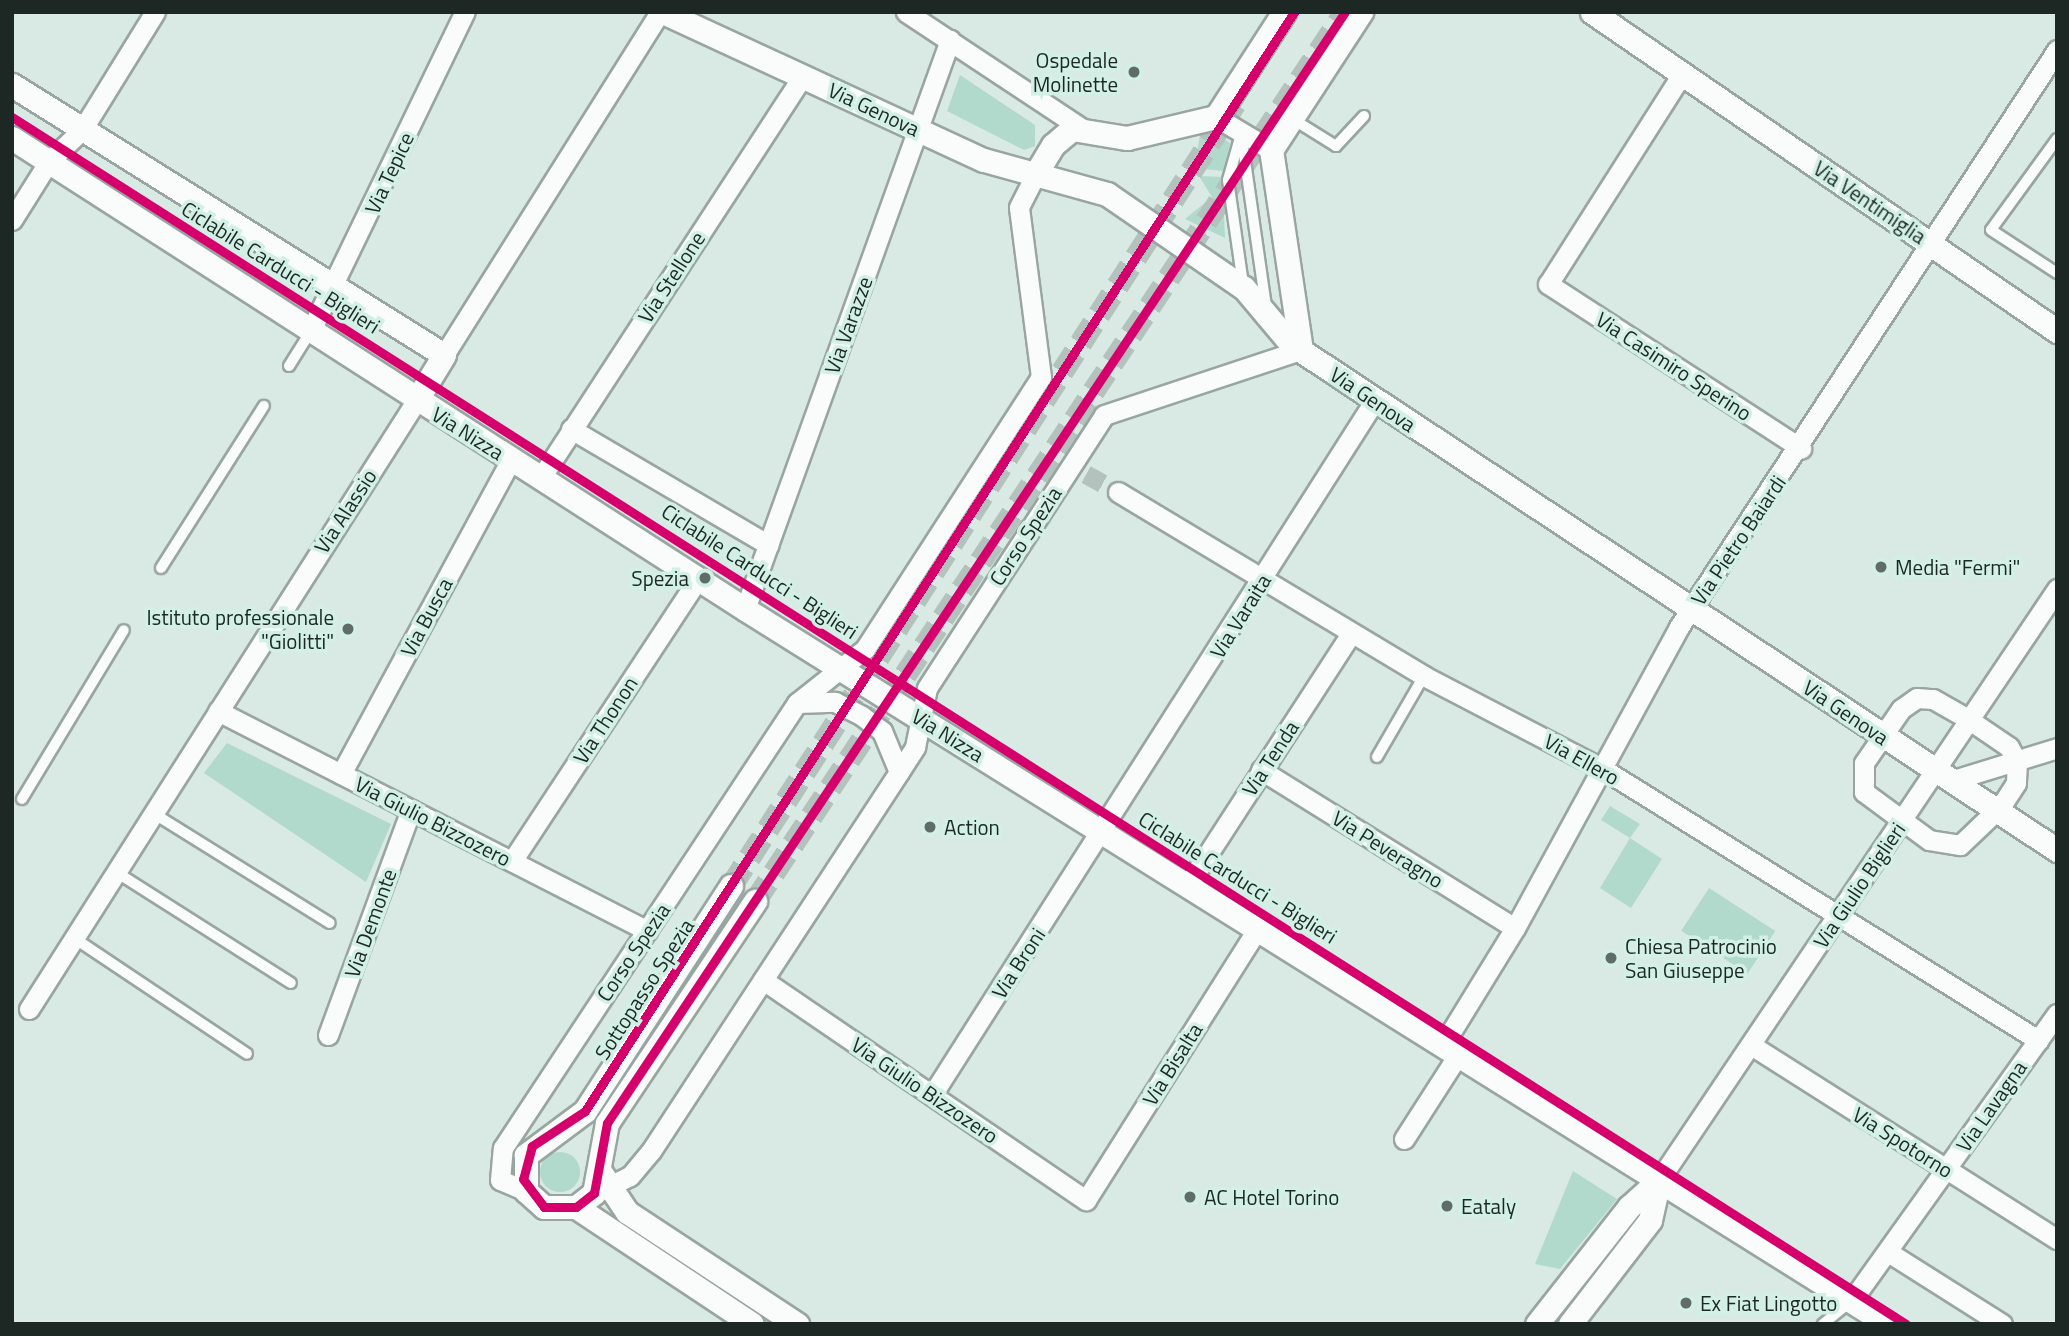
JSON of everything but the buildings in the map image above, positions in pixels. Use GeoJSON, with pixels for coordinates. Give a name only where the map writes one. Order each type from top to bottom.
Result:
{"type":"FeatureCollection","features":[{"type":"Feature","properties":{"kind":"street"},"geometry":{"type":"LineString","coordinates":[[12,220],[49,161],[82,130],[155,12]]}},
{"type":"Feature","properties":{"kind":"street","name":"Via Tepice"},"geometry":{"type":"LineString","coordinates":[[310,332],[335,288],[465,12]]}},
{"type":"Feature","properties":{"kind":"street","name":"Via Genova"},"geometry":{"type":"LineString","coordinates":[[662,12],[918,129],[1035,175],[1107,194],[1244,288],[1268,318],[1301,350],[1882,737],[2057,850]]}},
{"type":"Feature","properties":{"kind":"street","name":"Via Alassio"},"geometry":{"type":"LineString","coordinates":[[29,1009],[662,12]]}},
{"type":"Feature","properties":{"kind":"street"},"geometry":{"type":"LineString","coordinates":[[906,12],[1080,127],[1127,138],[1216,117],[1284,12]]}},
{"type":"Feature","properties":{"kind":"street"},"geometry":{"type":"LineString","coordinates":[[1301,350],[1271,150],[1362,12]]}},
{"type":"Feature","properties":{"kind":"street","name":"Via Ventimiglia"},"geometry":{"type":"LineString","coordinates":[[1606,16],[1682,74],[2057,331]]}},
{"type":"Feature","properties":{"kind":"street","name":"Via Varazze"},"geometry":{"type":"LineString","coordinates":[[745,609],[950,40]]}},
{"type":"Feature","properties":{"kind":"street","name":"Via Pietro Baiardi"},"geometry":{"type":"LineString","coordinates":[[1404,1139],[1515,928],[1691,609],[1934,245],[2057,50]]}},
{"type":"Feature","properties":{"kind":"street","name":"Via Casimiro Sperino"},"geometry":{"type":"LineString","coordinates":[[1682,74],[1548,284],[1801,448]]}},
{"type":"Feature","properties":{"kind":"street","name":"Via Stellone"},"geometry":{"type":"LineString","coordinates":[[540,479],[803,76]]}},
{"type":"Feature","properties":{"kind":"street"},"geometry":{"type":"LineString","coordinates":[[12,85],[444,355]]}},
{"type":"Feature","properties":{"kind":"street"},"geometry":{"type":"LineString","coordinates":[[1216,117],[1271,150]]}},
{"type":"Feature","properties":{"kind":"street"},"geometry":{"type":"LineString","coordinates":[[1035,175],[1058,138],[1080,127]]}},
{"type":"Feature","properties":{"kind":"street","name":"Via Nizza"},"geometry":{"type":"LineString","coordinates":[[12,138],[416,401],[745,609],[1189,883],[1888,1324]]}},
{"type":"Feature","properties":{"kind":"street","name":"Corso Spezia"},"geometry":{"type":"LineString","coordinates":[[1035,175],[1019,207],[1041,377],[873,638],[837,666],[797,703],[503,1148],[500,1180],[526,1191],[544,1207],[576,1208],[602,1184],[630,1176],[651,1151],[915,747],[927,688],[1079,469],[1104,415],[1301,350]]}},
{"type":"Feature","properties":{"kind":"street","name":"Via Varaita"},"geometry":{"type":"LineString","coordinates":[[1103,831],[1375,400]]}},
{"type":"Feature","properties":{"kind":"street"},"geometry":{"type":"LineString","coordinates":[[571,429],[769,545]]}},
{"type":"Feature","properties":{"kind":"street","name":"Via Busca"},"geometry":{"type":"LineString","coordinates":[[341,774],[511,460]]}},
{"type":"Feature","properties":{"kind":"street","name":"Via Ellero"},"geometry":{"type":"LineString","coordinates":[[1118,492],[1424,676],[1603,769],[2038,1040]]}},
{"type":"Feature","properties":{"kind":"street","name":"Via Thonon"},"geometry":{"type":"LineString","coordinates":[[512,861],[698,579]]}},
{"type":"Feature","properties":{"kind":"street","name":"Via Giulio Biglieri"},"geometry":{"type":"LineString","coordinates":[[1659,1180],[1901,822],[1942,776],[1968,719],[2057,589]]}},
{"type":"Feature","properties":{"kind":"street","name":"Via Tenda"},"geometry":{"type":"LineString","coordinates":[[1189,883],[1351,634]]}},
{"type":"Feature","properties":{"kind":"street"},"geometry":{"type":"LineString","coordinates":[[1918,698],[1968,719],[2009,747],[2017,762],[2015,783],[1979,834],[1951,847],[1901,822],[1870,800],[1862,785],[1864,763],[1905,705],[1918,698]]}},
{"type":"Feature","properties":{"kind":"street"},"geometry":{"type":"LineString","coordinates":[[797,703],[835,702],[862,716],[882,731],[899,772]]}},
{"type":"Feature","properties":{"kind":"street","name":"Via Giulio Bizzozero"},"geometry":{"type":"LineString","coordinates":[[218,711],[647,931]]}},
{"type":"Feature","properties":{"kind":"street"},"geometry":{"type":"LineString","coordinates":[[1942,776],[2017,762],[2057,748]]}},
{"type":"Feature","properties":{"kind":"street","name":"Via Peveragno"},"geometry":{"type":"LineString","coordinates":[[1261,770],[1515,928]]}},
{"type":"Feature","properties":{"kind":"street","name":"Via Demonte"},"geometry":{"type":"LineString","coordinates":[[328,1035],[411,810]]}},
{"type":"Feature","properties":{"kind":"street","name":"Via Broni"},"geometry":{"type":"LineString","coordinates":[[932,1095],[1103,831]]}},
{"type":"Feature","properties":{"kind":"street","name":"Sottopasso Spezia"},"geometry":{"type":"LineString","coordinates":[[526,1191],[523,1166],[532,1146],[585,1111],[731,886]]}},
{"type":"Feature","properties":{"kind":"street","name":"Sottopasso Spezia"},"geometry":{"type":"LineString","coordinates":[[602,1184],[607,1123],[755,901]]}},
{"type":"Feature","properties":{"kind":"street","name":"Via Bisalta"},"geometry":{"type":"LineString","coordinates":[[1086,1200],[1258,928]]}},
{"type":"Feature","properties":{"kind":"street","name":"Via Giulio Bizzozero"},"geometry":{"type":"LineString","coordinates":[[763,980],[1086,1200]]}},
{"type":"Feature","properties":{"kind":"street","name":"Via Lavagna"},"geometry":{"type":"LineString","coordinates":[[1852,1300],[2057,1014]]}},
{"type":"Feature","properties":{"kind":"street","name":"Via Spotorno"},"geometry":{"type":"LineString","coordinates":[[1751,1045],[2057,1239]]}},
{"type":"Feature","properties":{"kind":"street"},"geometry":{"type":"LineString","coordinates":[[1537,1324],[1629,1207],[1659,1180]]}},
{"type":"Feature","properties":{"kind":"street"},"geometry":{"type":"LineString","coordinates":[[1570,1324],[1650,1220],[1659,1180]]}},
{"type":"Feature","properties":{"kind":"street"},"geometry":{"type":"LineString","coordinates":[[602,1184],[627,1212],[797,1324]]}},
{"type":"Feature","properties":{"kind":"street"},"geometry":{"type":"LineString","coordinates":[[576,1208],[752,1324]]}},
{"type":"Feature","properties":{"kind":"street"},"geometry":{"type":"LineString","coordinates":[[1888,1252],[2002,1324]]}},
{"type":"Feature","properties":{"kind":"lane"},"geometry":{"type":"LineString","coordinates":[[1291,118],[1336,145],[1364,116]]}},
{"type":"Feature","properties":{"kind":"lane"},"geometry":{"type":"LineString","coordinates":[[1241,133],[1228,180],[1244,288]]}},
{"type":"Feature","properties":{"kind":"lane"},"geometry":{"type":"LineString","coordinates":[[1241,133],[1268,318]]}},
{"type":"Feature","properties":{"kind":"lane"},"geometry":{"type":"LineString","coordinates":[[2057,139],[1991,230],[2057,273]]}},
{"type":"Feature","properties":{"kind":"lane"},"geometry":{"type":"LineString","coordinates":[[289,366],[310,332]]}},
{"type":"Feature","properties":{"kind":"lane"},"geometry":{"type":"LineString","coordinates":[[161,568],[264,406]]}},
{"type":"Feature","properties":{"kind":"lane"},"geometry":{"type":"LineString","coordinates":[[22,799],[124,630]]}},
{"type":"Feature","properties":{"kind":"lane"},"geometry":{"type":"LineString","coordinates":[[1377,757],[1424,676]]}},
{"type":"Feature","properties":{"kind":"lane"},"geometry":{"type":"LineString","coordinates":[[153,813],[330,923]]}},
{"type":"Feature","properties":{"kind":"lane"},"geometry":{"type":"LineString","coordinates":[[116,872],[291,983]]}},
{"type":"Feature","properties":{"kind":"lane"},"geometry":{"type":"LineString","coordinates":[[74,938],[247,1054]]}},
{"type":"Feature","properties":{"kind":"lane"},"geometry":{"type":"LineString","coordinates":[[1823,1324],[1852,1300]]}},
{"type":"Feature","properties":{"kind":"green space"},"geometry":{"type":"Polygon","coordinates":[[[960,75],[1035,125],[1035,146],[1024,150],[947,111],[960,75]]]}},
{"type":"Feature","properties":{"kind":"green space"},"geometry":{"type":"Polygon","coordinates":[[[1209,129],[1230,143],[1223,171],[1194,168],[1201,130],[1209,129]]]}},
{"type":"Feature","properties":{"kind":"green space"},"geometry":{"type":"Polygon","coordinates":[[[1199,176],[1222,177],[1225,238],[1185,219],[1212,197],[1199,176]]]}},
{"type":"Feature","properties":{"kind":"green space"},"geometry":{"type":"Polygon","coordinates":[[[227,743],[391,824],[366,882],[204,773],[227,743]]]}},
{"type":"Feature","properties":{"kind":"green space"},"geometry":{"type":"Polygon","coordinates":[[[1610,806],[1640,824],[1630,838],[1601,820],[1610,806]]]}},
{"type":"Feature","properties":{"kind":"green space"},"geometry":{"type":"Polygon","coordinates":[[[1630,838],[1662,859],[1631,908],[1600,888],[1630,838]]]}},
{"type":"Feature","properties":{"kind":"green space"},"geometry":{"type":"Polygon","coordinates":[[[1709,888],[1775,931],[1747,974],[1681,931],[1709,888]]]}},
{"type":"Feature","properties":{"kind":"green space"},"geometry":{"type":"Polygon","coordinates":[[[560,1152],[574,1158],[580,1172],[574,1186],[560,1192],[546,1186],[540,1172],[546,1158],[560,1152]]]}},
{"type":"Feature","properties":{"kind":"green space"},"geometry":{"type":"Polygon","coordinates":[[[1573,1171],[1617,1199],[1560,1269],[1535,1264],[1573,1171]]]}},
{"type":"Feature","properties":{"kind":"tunnel"},"geometry":{"type":"LineString","coordinates":[[755,901],[1345,12]]}},
{"type":"Feature","properties":{"kind":"tunnel"},"geometry":{"type":"LineString","coordinates":[[731,886],[1235,103]]}},
{"type":"Feature","properties":{"kind":"tunnel"},"geometry":{"type":"LineString","coordinates":[[1086,474],[1118,492]]}},
{"type":"Feature","properties":{"kind":"cycle path"},"geometry":{"type":"LineString","coordinates":[[1294,12],[585,1111],[532,1146],[523,1179],[544,1207],[576,1207],[594,1193],[607,1123],[1345,12]]}},
{"type":"Feature","properties":{"kind":"cycle path","name":"Ciclabile Carducci - Biglieri"},"geometry":{"type":"LineString","coordinates":[[12,117],[1906,1324]]}},
{"type":"Feature","properties":{"kind":"place","name":"Ospedale Molinette"},"geometry":{"type":"Point","coordinates":[1134,72]}},
{"type":"Feature","properties":{"kind":"place","name":"Media \"Fermi\""},"geometry":{"type":"Point","coordinates":[1881,567]}},
{"type":"Feature","properties":{"kind":"place","name":"Spezia"},"geometry":{"type":"Point","coordinates":[705,578]}},
{"type":"Feature","properties":{"kind":"place","name":"Istituto professionale \"Giolitti\""},"geometry":{"type":"Point","coordinates":[348,629]}},
{"type":"Feature","properties":{"kind":"place","name":"Action"},"geometry":{"type":"Point","coordinates":[930,827]}},
{"type":"Feature","properties":{"kind":"place","name":"Chiesa Patrocinio San Giuseppe"},"geometry":{"type":"Point","coordinates":[1611,958]}},
{"type":"Feature","properties":{"kind":"place","name":"AC Hotel Torino"},"geometry":{"type":"Point","coordinates":[1190,1197]}},
{"type":"Feature","properties":{"kind":"place","name":"Eataly"},"geometry":{"type":"Point","coordinates":[1447,1206]}},
{"type":"Feature","properties":{"kind":"place","name":"Ex Fiat Lingotto"},"geometry":{"type":"Point","coordinates":[1686,1303]}}]}
